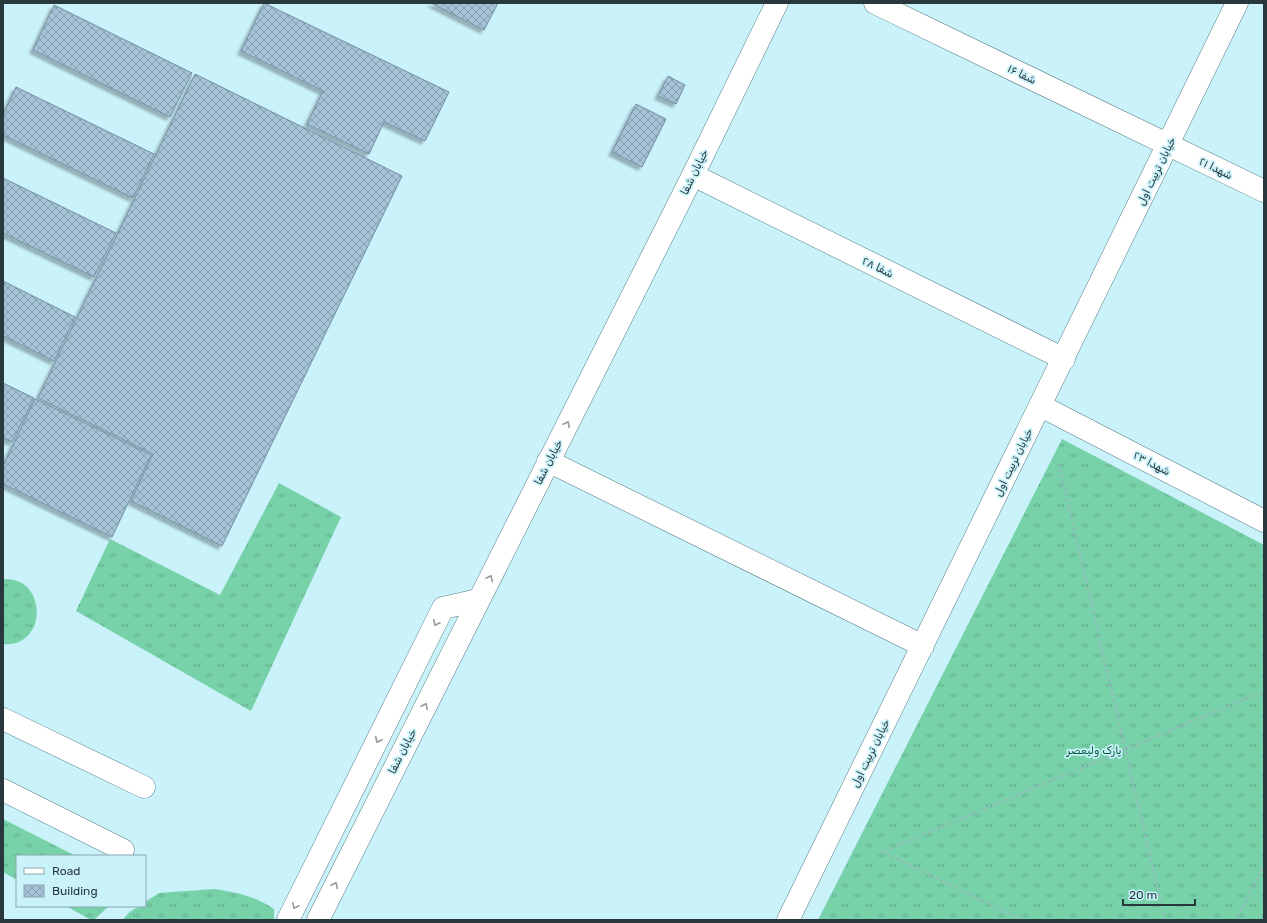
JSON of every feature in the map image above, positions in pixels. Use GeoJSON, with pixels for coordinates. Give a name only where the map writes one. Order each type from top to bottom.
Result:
{"type":"FeatureCollection","features":[{"type":"Feature","properties":{"kind":"street","name":"خیابان شفا"},"geometry":{"type":"LineString","coordinates":[[318,920],[693,175],[777,3]]}},
{"type":"Feature","properties":{"kind":"street","name":"شفا ۱۶"},"geometry":{"type":"LineString","coordinates":[[875,3],[1169,144]]}},
{"type":"Feature","properties":{"kind":"street","name":"خیابان تربیت اول"},"geometry":{"type":"LineString","coordinates":[[788,920],[1237,3]]}},
{"type":"Feature","properties":{"kind":"street","name":"شهدا ۲۱"},"geometry":{"type":"LineString","coordinates":[[1169,144],[1264,191]]}},
{"type":"Feature","properties":{"kind":"street","name":"شفا ۲۸"},"geometry":{"type":"LineString","coordinates":[[693,175],[1064,359]]}},
{"type":"Feature","properties":{"kind":"street","name":"شهدا ۲۳"},"geometry":{"type":"LineString","coordinates":[[1040,406],[1264,521]]}},
{"type":"Feature","properties":{"kind":"street"},"geometry":{"type":"LineString","coordinates":[[548,461],[922,646]]}},
{"type":"Feature","properties":{"kind":"street"},"geometry":{"type":"LineString","coordinates":[[288,920],[443,608],[478,600]]}},
{"type":"Feature","properties":{"kind":"street"},"geometry":{"type":"LineString","coordinates":[[3,719],[144,787]]}},
{"type":"Feature","properties":{"kind":"street"},"geometry":{"type":"LineString","coordinates":[[3,790],[123,850]]}},
{"type":"Feature","properties":{"kind":"path"},"geometry":{"type":"LineString","coordinates":[[1059,465],[1165,920]]}},
{"type":"Feature","properties":{"kind":"path"},"geometry":{"type":"LineString","coordinates":[[1022,920],[882,852],[1264,691]]}},
{"type":"Feature","properties":{"kind":"path"},"geometry":{"type":"LineString","coordinates":[[1236,920],[1264,866]]}},
{"type":"Feature","properties":{"kind":"green space","name":"پارک ولیعصر"},"geometry":{"type":"Polygon","coordinates":[[[1062,439],[1264,545],[1264,920],[818,920],[1062,439]]]}},
{"type":"Feature","properties":{"kind":"green space"},"geometry":{"type":"Polygon","coordinates":[[[279,483],[341,517],[251,711],[76,611],[110,539],[220,595],[279,483]]]}},
{"type":"Feature","properties":{"kind":"green space"},"geometry":{"type":"Polygon","coordinates":[[[3,579],[18,581],[28,588],[35,599],[37,612],[35,624],[28,635],[18,642],[3,644],[3,579]]]}},
{"type":"Feature","properties":{"kind":"green space"},"geometry":{"type":"Polygon","coordinates":[[[3,819],[74,855],[16,855],[16,879],[3,872],[3,819]]]}},
{"type":"Feature","properties":{"kind":"green space"},"geometry":{"type":"Polygon","coordinates":[[[214,889],[238,893],[260,901],[274,909],[274,920],[123,920],[132,910],[138,907],[146,907],[146,901],[159,893],[214,889]]]}},
{"type":"Feature","properties":{"kind":"green space"},"geometry":{"type":"Polygon","coordinates":[[[68,907],[108,907],[94,920],[91,920],[68,907]]]}},
{"type":"Feature","properties":{"kind":"building"},"geometry":{"type":"Polygon","coordinates":[[[264,3],[449,92],[425,141],[384,122],[369,154],[307,124],[323,91],[241,51],[264,3]]]}},
{"type":"Feature","properties":{"kind":"building"},"geometry":{"type":"Polygon","coordinates":[[[431,3],[498,3],[484,30],[431,3]]]}},
{"type":"Feature","properties":{"kind":"building"},"geometry":{"type":"Polygon","coordinates":[[[54,5],[192,73],[170,117],[33,50],[54,5]]]}},
{"type":"Feature","properties":{"kind":"building"},"geometry":{"type":"Polygon","coordinates":[[[195,74],[402,176],[222,546],[131,501],[153,454],[38,398],[195,74]]]}},
{"type":"Feature","properties":{"kind":"building"},"geometry":{"type":"Polygon","coordinates":[[[668,76],[685,85],[676,104],[658,96],[668,76]]]}},
{"type":"Feature","properties":{"kind":"building"},"geometry":{"type":"Polygon","coordinates":[[[16,87],[154,154],[133,198],[3,135],[3,115],[16,87]]]}},
{"type":"Feature","properties":{"kind":"building"},"geometry":{"type":"Polygon","coordinates":[[[636,104],[666,119],[642,167],[612,152],[636,104]]]}},
{"type":"Feature","properties":{"kind":"building"},"geometry":{"type":"Polygon","coordinates":[[[3,178],[116,233],[94,277],[3,233],[3,178]]]}},
{"type":"Feature","properties":{"kind":"building"},"geometry":{"type":"Polygon","coordinates":[[[3,281],[75,317],[54,361],[3,336],[3,281]]]}},
{"type":"Feature","properties":{"kind":"building"},"geometry":{"type":"Polygon","coordinates":[[[3,383],[34,398],[12,442],[3,438],[3,383]]]}},
{"type":"Feature","properties":{"kind":"building"},"geometry":{"type":"Polygon","coordinates":[[[35,399],[151,455],[112,537],[3,484],[3,466],[35,399]]]}}]}
